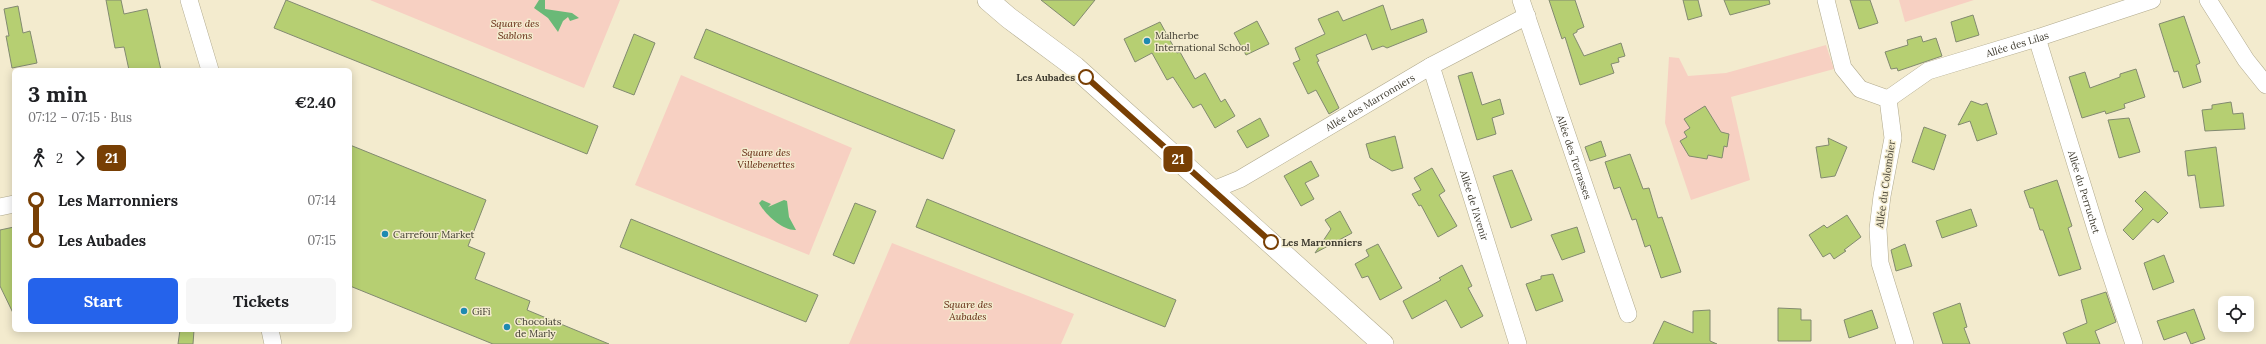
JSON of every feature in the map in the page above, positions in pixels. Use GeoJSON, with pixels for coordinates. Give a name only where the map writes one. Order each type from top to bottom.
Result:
{"type":"FeatureCollection","features":[{"type":"Feature","properties":{"kind":"main road"},"geometry":{"type":"LineString","coordinates":[[977,0],[1006,16]]}},
{"type":"Feature","properties":{"kind":"main road"},"geometry":{"type":"LineString","coordinates":[[988,0],[1006,16],[1074,67],[1383,344]]}},
{"type":"Feature","properties":{"kind":"street"},"geometry":{"type":"LineString","coordinates":[[189,0],[209,68]]}},
{"type":"Feature","properties":{"kind":"street","name":"Allée des Terrasses"},"geometry":{"type":"LineString","coordinates":[[1521,0],[1628,314]]}},
{"type":"Feature","properties":{"kind":"street"},"geometry":{"type":"LineString","coordinates":[[1826,0],[1843,68],[1860,89],[1888,99]]}},
{"type":"Feature","properties":{"kind":"street","name":"Allée des Lilas"},"geometry":{"type":"LineString","coordinates":[[1888,99],[1928,71],[2037,38],[2152,0]]}},
{"type":"Feature","properties":{"kind":"street"},"geometry":{"type":"LineString","coordinates":[[2208,0],[2246,60],[2266,85]]}},
{"type":"Feature","properties":{"kind":"street","name":"Allée des Marronniers"},"geometry":{"type":"LineString","coordinates":[[1213,190],[1240,179],[1431,66],[1527,16]]}},
{"type":"Feature","properties":{"kind":"street","name":"Allée du Perruchet"},"geometry":{"type":"LineString","coordinates":[[2037,38],[2098,236],[2134,344]]}},
{"type":"Feature","properties":{"kind":"street","name":"Allée de l'Avenir"},"geometry":{"type":"LineString","coordinates":[[1431,66],[1518,344]]}},
{"type":"Feature","properties":{"kind":"street","name":"Allée du Colombier"},"geometry":{"type":"LineString","coordinates":[[1888,99],[1893,138],[1879,223],[1880,256],[1905,344]]}},
{"type":"Feature","properties":{"kind":"street"},"geometry":{"type":"LineString","coordinates":[[0,207],[12,204]]}},
{"type":"Feature","properties":{"kind":"street"},"geometry":{"type":"LineString","coordinates":[[271,332],[274,344]]}},
{"type":"Feature","properties":{"kind":"green space","name":"Square des Sablons"},"geometry":{"type":"Polygon","coordinates":[[[370,0],[620,0],[584,88],[370,0]]]}},
{"type":"Feature","properties":{"kind":"green space"},"geometry":{"type":"Polygon","coordinates":[[[1899,0],[1974,0],[1905,22],[1899,0]]]}},
{"type":"Feature","properties":{"kind":"green space"},"geometry":{"type":"Polygon","coordinates":[[[1826,45],[1834,69],[1731,97],[1750,180],[1691,200],[1665,123],[1669,57],[1679,58],[1688,76],[1726,73],[1826,45]]]}},
{"type":"Feature","properties":{"kind":"green space","name":"Square des Villebenettes"},"geometry":{"type":"Polygon","coordinates":[[[681,75],[852,148],[809,255],[635,185],[681,75]]]}},
{"type":"Feature","properties":{"kind":"green space","name":"Square des Aubades"},"geometry":{"type":"Polygon","coordinates":[[[892,243],[1074,314],[1061,344],[849,344],[892,243]]]}},
{"type":"Feature","properties":{"kind":"shaded area"},"geometry":{"type":"Polygon","coordinates":[[[539,0],[545,0],[545,9],[572,13],[579,18],[570,21],[568,17],[563,21],[558,32],[548,18],[534,8],[539,0]]]}},
{"type":"Feature","properties":{"kind":"shaded area"},"geometry":{"type":"Polygon","coordinates":[[[762,200],[771,204],[768,207],[784,200],[787,201],[789,217],[796,230],[785,228],[774,221],[759,203],[762,200]]]}},
{"type":"Feature","properties":{"kind":"building"},"geometry":{"type":"Polygon","coordinates":[[[106,0],[121,0],[124,14],[147,9],[161,68],[129,68],[124,47],[115,48],[106,0]]]}},
{"type":"Feature","properties":{"kind":"building"},"geometry":{"type":"Polygon","coordinates":[[[286,0],[598,126],[587,154],[274,28],[286,0]]]}},
{"type":"Feature","properties":{"kind":"building"},"geometry":{"type":"Polygon","coordinates":[[[1041,0],[1095,0],[1074,26],[1041,0]]]}},
{"type":"Feature","properties":{"kind":"building"},"geometry":{"type":"Polygon","coordinates":[[[1549,0],[1575,0],[1584,27],[1577,30],[1577,32],[1573,34],[1584,56],[1621,43],[1625,56],[1618,58],[1619,62],[1611,64],[1614,73],[1580,85],[1565,37],[1562,39],[1549,0]]]}},
{"type":"Feature","properties":{"kind":"building"},"geometry":{"type":"Polygon","coordinates":[[[1683,0],[1698,0],[1702,16],[1688,20],[1683,0]]]}},
{"type":"Feature","properties":{"kind":"building"},"geometry":{"type":"Polygon","coordinates":[[[1724,0],[1769,0],[1770,4],[1730,15],[1724,0]]]}},
{"type":"Feature","properties":{"kind":"building"},"geometry":{"type":"Polygon","coordinates":[[[1850,0],[1870,0],[1878,23],[1859,29],[1850,0]]]}},
{"type":"Feature","properties":{"kind":"building"},"geometry":{"type":"Polygon","coordinates":[[[1383,5],[1391,30],[1423,19],[1427,32],[1387,48],[1383,46],[1372,50],[1366,34],[1316,55],[1319,61],[1317,62],[1339,108],[1329,114],[1316,90],[1308,94],[1293,63],[1300,60],[1295,48],[1325,34],[1318,19],[1338,11],[1343,21],[1383,5]]]}},
{"type":"Feature","properties":{"kind":"building"},"geometry":{"type":"Polygon","coordinates":[[[18,6],[23,33],[30,31],[37,63],[12,68],[6,36],[9,36],[4,9],[18,6]]]}},
{"type":"Feature","properties":{"kind":"building"},"geometry":{"type":"Polygon","coordinates":[[[1973,15],[1979,35],[1956,42],[1951,22],[1973,15]]]}},
{"type":"Feature","properties":{"kind":"building"},"geometry":{"type":"Polygon","coordinates":[[[2184,16],[2200,63],[2196,65],[2201,82],[2183,88],[2178,71],[2174,72],[2159,24],[2184,16]]]}},
{"type":"Feature","properties":{"kind":"building"},"geometry":{"type":"Polygon","coordinates":[[[1257,21],[1269,44],[1246,55],[1234,33],[1257,21]]]}},
{"type":"Feature","properties":{"kind":"building"},"geometry":{"type":"Polygon","coordinates":[[[1160,22],[1177,53],[1180,52],[1195,79],[1205,73],[1221,102],[1225,99],[1235,116],[1215,128],[1201,104],[1193,108],[1173,77],[1167,80],[1152,53],[1135,62],[1124,39],[1160,22]]]}},
{"type":"Feature","properties":{"kind":"building"},"geometry":{"type":"Polygon","coordinates":[[[706,29],[955,130],[943,159],[694,58],[706,29]]]}},
{"type":"Feature","properties":{"kind":"building"},"geometry":{"type":"Polygon","coordinates":[[[634,34],[655,43],[634,95],[613,87],[634,34]]]}},
{"type":"Feature","properties":{"kind":"building"},"geometry":{"type":"Polygon","coordinates":[[[1921,36],[1923,42],[1936,38],[1942,56],[1898,71],[1897,68],[1891,69],[1885,52],[1908,45],[1907,40],[1921,36]]]}},
{"type":"Feature","properties":{"kind":"building"},"geometry":{"type":"Polygon","coordinates":[[[2136,69],[2145,97],[2124,104],[2125,108],[2106,114],[2105,111],[2082,118],[2069,77],[2085,72],[2090,88],[2120,77],[2120,74],[2136,69]]]}},
{"type":"Feature","properties":{"kind":"building"},"geometry":{"type":"Polygon","coordinates":[[[1472,72],[1482,105],[1500,99],[1504,114],[1492,118],[1496,134],[1477,140],[1458,76],[1472,72]]]}},
{"type":"Feature","properties":{"kind":"building"},"geometry":{"type":"Polygon","coordinates":[[[1971,101],[1982,105],[1987,103],[1997,134],[1977,141],[1970,121],[1958,125],[1971,101]]]}},
{"type":"Feature","properties":{"kind":"building"},"geometry":{"type":"Polygon","coordinates":[[[2231,102],[2233,114],[2243,113],[2245,129],[2205,131],[2202,110],[2212,109],[2212,105],[2231,102]]]}},
{"type":"Feature","properties":{"kind":"building"},"geometry":{"type":"Polygon","coordinates":[[[1705,106],[1721,132],[1729,134],[1727,147],[1724,146],[1722,158],[1708,155],[1707,159],[1689,156],[1680,141],[1687,137],[1684,132],[1690,128],[1684,119],[1705,106]]]}},
{"type":"Feature","properties":{"kind":"building"},"geometry":{"type":"Polygon","coordinates":[[[1260,118],[1269,136],[1247,148],[1237,131],[1260,118]]]}},
{"type":"Feature","properties":{"kind":"building"},"geometry":{"type":"Polygon","coordinates":[[[2129,118],[2140,152],[2119,158],[2108,120],[2129,118]]]}},
{"type":"Feature","properties":{"kind":"building"},"geometry":{"type":"Polygon","coordinates":[[[1924,127],[1946,135],[1934,170],[1912,162],[1924,127]]]}},
{"type":"Feature","properties":{"kind":"building"},"geometry":{"type":"Polygon","coordinates":[[[1395,136],[1403,168],[1392,171],[1370,158],[1366,144],[1395,136]]]}},
{"type":"Feature","properties":{"kind":"building"},"geometry":{"type":"Polygon","coordinates":[[[1828,138],[1847,147],[1835,176],[1821,178],[1816,147],[1829,145],[1828,138]]]}},
{"type":"Feature","properties":{"kind":"building"},"geometry":{"type":"Polygon","coordinates":[[[1601,141],[1606,156],[1590,161],[1585,147],[1601,141]]]}},
{"type":"Feature","properties":{"kind":"building"},"geometry":{"type":"Polygon","coordinates":[[[352,146],[486,200],[468,246],[485,253],[475,279],[530,301],[527,310],[609,344],[493,344],[352,287],[352,146]]]}},
{"type":"Feature","properties":{"kind":"building"},"geometry":{"type":"Polygon","coordinates":[[[2216,147],[2224,206],[2200,208],[2195,175],[2188,176],[2185,151],[2216,147]]]}},
{"type":"Feature","properties":{"kind":"building"},"geometry":{"type":"Polygon","coordinates":[[[1630,154],[1643,189],[1649,188],[1658,218],[1662,217],[1681,272],[1661,278],[1650,245],[1645,247],[1636,219],[1632,220],[1620,187],[1614,189],[1605,162],[1630,154]]]}},
{"type":"Feature","properties":{"kind":"building"},"geometry":{"type":"Polygon","coordinates":[[[1311,161],[1319,176],[1305,183],[1314,199],[1301,206],[1284,176],[1311,161]]]}},
{"type":"Feature","properties":{"kind":"building"},"geometry":{"type":"Polygon","coordinates":[[[1432,168],[1445,191],[1439,195],[1457,226],[1438,237],[1421,205],[1419,206],[1412,194],[1421,190],[1414,178],[1432,168]]]}},
{"type":"Feature","properties":{"kind":"building"},"geometry":{"type":"Polygon","coordinates":[[[1512,170],[1532,220],[1511,228],[1493,176],[1512,170]]]}},
{"type":"Feature","properties":{"kind":"building"},"geometry":{"type":"Polygon","coordinates":[[[2057,180],[2072,226],[2068,228],[2081,269],[2059,276],[2043,230],[2040,230],[2033,208],[2030,208],[2024,191],[2057,180]]]}},
{"type":"Feature","properties":{"kind":"building"},"geometry":{"type":"Polygon","coordinates":[[[2145,191],[2168,213],[2158,223],[2153,219],[2133,240],[2123,230],[2143,209],[2135,201],[2145,191]]]}},
{"type":"Feature","properties":{"kind":"building"},"geometry":{"type":"Polygon","coordinates":[[[927,199],[1176,300],[1165,327],[916,227],[927,199]]]}},
{"type":"Feature","properties":{"kind":"building"},"geometry":{"type":"Polygon","coordinates":[[[855,203],[876,211],[854,264],[833,255],[855,203]]]}},
{"type":"Feature","properties":{"kind":"building"},"geometry":{"type":"Polygon","coordinates":[[[1971,209],[1977,226],[1942,238],[1936,221],[1971,209]]]}},
{"type":"Feature","properties":{"kind":"building"},"geometry":{"type":"Polygon","coordinates":[[[1340,211],[1352,233],[1315,253],[1331,229],[1325,220],[1340,211]]]}},
{"type":"Feature","properties":{"kind":"building"},"geometry":{"type":"Polygon","coordinates":[[[1847,215],[1861,237],[1844,250],[1846,251],[1834,259],[1830,253],[1823,257],[1809,235],[1824,225],[1827,228],[1847,215]]]}},
{"type":"Feature","properties":{"kind":"building"},"geometry":{"type":"Polygon","coordinates":[[[631,219],[818,295],[806,322],[620,247],[631,219]]]}},
{"type":"Feature","properties":{"kind":"building"},"geometry":{"type":"Polygon","coordinates":[[[12,227],[12,311],[0,286],[0,230],[12,227]]]}},
{"type":"Feature","properties":{"kind":"building"},"geometry":{"type":"Polygon","coordinates":[[[1577,227],[1585,252],[1562,260],[1551,235],[1577,227]]]}},
{"type":"Feature","properties":{"kind":"building"},"geometry":{"type":"Polygon","coordinates":[[[1378,244],[1402,288],[1380,300],[1368,276],[1362,278],[1355,264],[1369,256],[1366,250],[1378,244]]]}},
{"type":"Feature","properties":{"kind":"building"},"geometry":{"type":"Polygon","coordinates":[[[1905,244],[1912,266],[1896,271],[1891,250],[1905,244]]]}},
{"type":"Feature","properties":{"kind":"building"},"geometry":{"type":"Polygon","coordinates":[[[2164,255],[2174,282],[2153,290],[2144,263],[2164,255]]]}},
{"type":"Feature","properties":{"kind":"building"},"geometry":{"type":"Polygon","coordinates":[[[1462,265],[1472,286],[1468,288],[1483,316],[1461,328],[1446,300],[1412,319],[1403,301],[1441,280],[1439,278],[1462,265]]]}},
{"type":"Feature","properties":{"kind":"building"},"geometry":{"type":"Polygon","coordinates":[[[1553,274],[1563,301],[1536,311],[1526,284],[1541,279],[1541,276],[1553,274]]]}},
{"type":"Feature","properties":{"kind":"building"},"geometry":{"type":"Polygon","coordinates":[[[2106,292],[2116,322],[2095,331],[2100,344],[2067,344],[2063,333],[2087,323],[2081,300],[2106,292]]]}},
{"type":"Feature","properties":{"kind":"building"},"geometry":{"type":"Polygon","coordinates":[[[1960,303],[1967,327],[1964,328],[1970,344],[1943,344],[1933,313],[1960,303]]]}},
{"type":"Feature","properties":{"kind":"building"},"geometry":{"type":"Polygon","coordinates":[[[1778,308],[1801,309],[1801,320],[1811,320],[1811,341],[1778,341],[1778,308]]]}},
{"type":"Feature","properties":{"kind":"building"},"geometry":{"type":"Polygon","coordinates":[[[2194,309],[2205,339],[2191,344],[2186,332],[2164,340],[2157,321],[2194,309]]]}},
{"type":"Feature","properties":{"kind":"building"},"geometry":{"type":"Polygon","coordinates":[[[1710,310],[1710,341],[1717,344],[1653,344],[1664,321],[1693,333],[1693,311],[1710,310]]]}},
{"type":"Feature","properties":{"kind":"building"},"geometry":{"type":"Polygon","coordinates":[[[1872,310],[1878,328],[1849,338],[1844,320],[1872,310]]]}},
{"type":"Feature","properties":{"kind":"building"},"geometry":{"type":"Polygon","coordinates":[[[180,332],[194,332],[193,344],[178,344],[180,332]]]}},
{"type":"Feature","properties":{"kind":"bus line","name":"21"},"geometry":{"type":"LineString","coordinates":[[1086,77],[1271,242]]}},
{"type":"Feature","properties":{"kind":"place","name":"Malherbe International School"},"geometry":{"type":"Point","coordinates":[1147,41]}},
{"type":"Feature","properties":{"kind":"place","name":"Les Aubades"},"geometry":{"type":"Point","coordinates":[1086,77]}},
{"type":"Feature","properties":{"kind":"place","name":"Carrefour Market"},"geometry":{"type":"Point","coordinates":[385,234]}},
{"type":"Feature","properties":{"kind":"place","name":"Les Marronniers"},"geometry":{"type":"Point","coordinates":[1271,242]}},
{"type":"Feature","properties":{"kind":"place","name":"GiFi"},"geometry":{"type":"Point","coordinates":[464,311]}},
{"type":"Feature","properties":{"kind":"place","name":"Chocolats de Marly"},"geometry":{"type":"Point","coordinates":[507,327]}}]}
